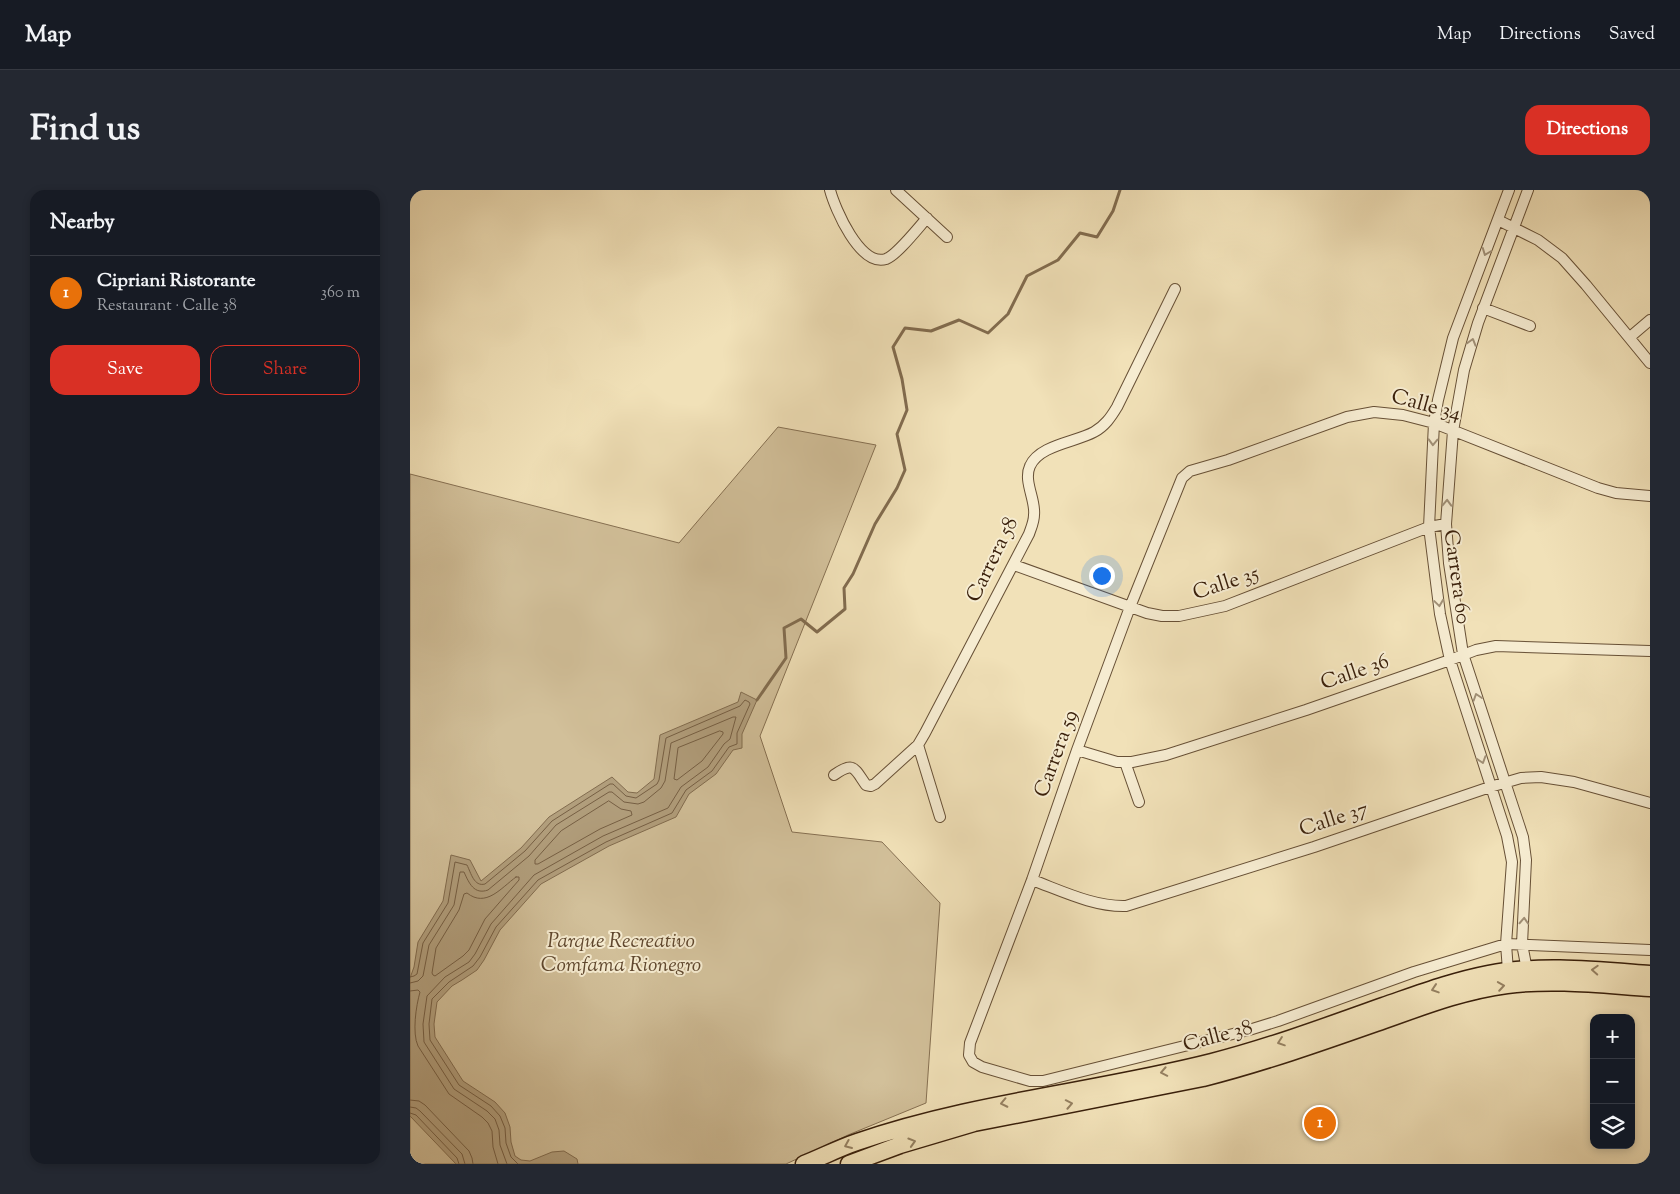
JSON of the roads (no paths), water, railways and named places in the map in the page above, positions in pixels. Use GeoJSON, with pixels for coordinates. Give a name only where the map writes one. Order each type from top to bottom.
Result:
{"type":"FeatureCollection","features":[{"type":"Feature","properties":{"kind":"main road","name":"Calle 38"},"geometry":{"type":"LineString","coordinates":[[804,1164],[855,1142],[917,1123],[1008,1102],[1212,1062],[1263,1048],[1439,987],[1465,980],[1508,971],[1572,969],[1648,977]]}},
{"type":"Feature","properties":{"kind":"main road","name":"Calle 38"},"geometry":{"type":"LineString","coordinates":[[849,1164],[900,1145],[974,1123],[1193,1080],[1238,1069],[1458,995],[1484,989],[1535,983],[1568,983],[1648,977]]}},
{"type":"Feature","properties":{"kind":"street"},"geometry":{"type":"LineString","coordinates":[[830,190],[839,216],[860,248],[870,258],[886,259],[895,253],[927,218]]}},
{"type":"Feature","properties":{"kind":"street"},"geometry":{"type":"LineString","coordinates":[[896,190],[947,237]]}},
{"type":"Feature","properties":{"kind":"street","name":"Carrera 60"},"geometry":{"type":"LineString","coordinates":[[1508,190],[1453,338],[1438,400],[1434,423],[1429,528],[1440,614],[1450,660],[1507,836],[1512,862],[1506,944],[1508,971]]}},
{"type":"Feature","properties":{"kind":"street","name":"Carrera 60"},"geometry":{"type":"LineString","coordinates":[[1527,970],[1522,944],[1526,860],[1524,838],[1463,654],[1446,524],[1452,431],[1464,370],[1484,308],[1528,190]]}},
{"type":"Feature","properties":{"kind":"street"},"geometry":{"type":"LineString","coordinates":[[1498,220],[1538,240],[1562,258],[1650,363]]}},
{"type":"Feature","properties":{"kind":"street","name":"Carrera 58"},"geometry":{"type":"LineString","coordinates":[[834,775],[845,768],[852,767],[866,785],[871,786],[918,745],[1029,534],[1035,515],[1028,474],[1030,465],[1043,451],[1094,432],[1109,421],[1118,407],[1175,289]]}},
{"type":"Feature","properties":{"kind":"street"},"geometry":{"type":"LineString","coordinates":[[1484,308],[1530,326]]}},
{"type":"Feature","properties":{"kind":"street"},"geometry":{"type":"LineString","coordinates":[[1630,337],[1650,320]]}},
{"type":"Feature","properties":{"kind":"street","name":"Calle 34"},"geometry":{"type":"LineString","coordinates":[[1190,471],[1228,460],[1347,417],[1374,412],[1403,415],[1434,423],[1598,488],[1616,493],[1650,496]]}},
{"type":"Feature","properties":{"kind":"street","name":"Carrera 59"},"geometry":{"type":"LineString","coordinates":[[969,1055],[970,1043],[1032,880],[1130,607],[1178,485],[1182,478],[1190,471]]}},
{"type":"Feature","properties":{"kind":"street","name":"Calle 35"},"geometry":{"type":"LineString","coordinates":[[1014,565],[1147,613],[1170,617],[1225,606],[1429,528],[1446,524]]}},
{"type":"Feature","properties":{"kind":"street","name":"Calle 36"},"geometry":{"type":"LineString","coordinates":[[1078,750],[1101,758],[1125,762],[1147,760],[1306,710],[1463,654],[1496,646],[1650,651]]}},
{"type":"Feature","properties":{"kind":"street"},"geometry":{"type":"LineString","coordinates":[[918,745],[940,817]]}},
{"type":"Feature","properties":{"kind":"street"},"geometry":{"type":"LineString","coordinates":[[1125,762],[1139,802]]}},
{"type":"Feature","properties":{"kind":"street","name":"Calle 37"},"geometry":{"type":"LineString","coordinates":[[1032,880],[1095,903],[1114,907],[1126,906],[1314,847],[1521,778],[1541,777],[1574,782],[1650,803]]}},
{"type":"Feature","properties":{"kind":"street","name":"Calle 38"},"geometry":{"type":"LineString","coordinates":[[969,1055],[973,1062],[982,1067],[1030,1081],[1043,1080],[1249,1030],[1414,972],[1506,944],[1650,950]]}},
{"type":"Feature","properties":{"kind":"water"},"geometry":{"type":"Polygon","coordinates":[[[741,692],[757,700],[742,734],[742,748],[733,750],[716,774],[689,794],[676,817],[609,846],[541,884],[500,930],[477,970],[452,986],[437,1002],[434,1024],[435,1037],[463,1081],[495,1102],[505,1113],[510,1127],[511,1142],[515,1156],[521,1160],[530,1161],[552,1152],[564,1151],[577,1159],[578,1164],[456,1164],[410,1116],[410,978],[414,967],[418,942],[443,901],[451,855],[470,860],[481,881],[521,848],[549,817],[612,777],[628,792],[637,793],[654,779],[660,735],[738,702],[741,692]]]}},
{"type":"Feature","properties":{"kind":"waterway"},"geometry":{"type":"LineString","coordinates":[[757,700],[786,658],[784,628],[801,619],[817,632],[845,609],[844,588],[853,574],[875,524],[897,488],[905,470],[897,434],[907,410],[902,379],[893,347],[905,328],[931,331],[959,320],[988,333],[1008,314],[1027,276],[1058,260],[1080,233],[1097,237],[1113,211],[1120,190]]}},
{"type":"Feature","properties":{"kind":"place","name":"Cipriani Ristorante"},"geometry":{"type":"Point","coordinates":[1320,1123]}},
{"type":"Feature","properties":{"kind":"park label","name":"Parque Recreativo Comfama Rionegro"},"geometry":{"type":"Point","coordinates":[621,954]}}]}
